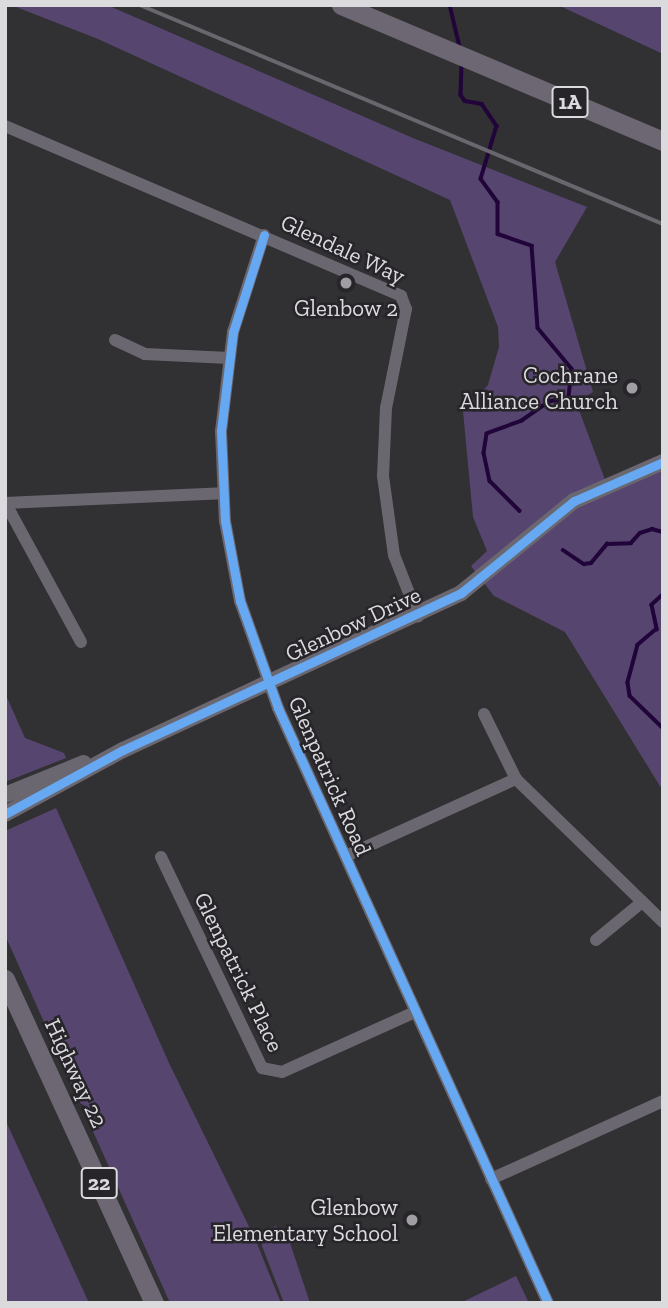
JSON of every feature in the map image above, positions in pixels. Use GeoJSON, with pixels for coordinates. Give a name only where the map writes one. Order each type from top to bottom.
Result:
{"type":"FeatureCollection","features":[{"type":"Feature","properties":{"kind":"main road","name":"1A"},"geometry":{"type":"LineString","coordinates":[[341,5],[663,141]]}},
{"type":"Feature","properties":{"kind":"main road","name":"Highway 22"},"geometry":{"type":"LineString","coordinates":[[5,979],[154,1303]]}},
{"type":"Feature","properties":{"kind":"street","name":"Glendale Way"},"geometry":{"type":"LineString","coordinates":[[5,126],[395,292],[406,305],[386,408],[383,476],[394,555],[418,616]]}},
{"type":"Feature","properties":{"kind":"street","name":"Glenpatrick Road"},"geometry":{"type":"LineString","coordinates":[[264,235],[246,283],[229,358],[221,431],[222,493],[235,581],[268,684],[548,1303]]}},
{"type":"Feature","properties":{"kind":"street"},"geometry":{"type":"LineString","coordinates":[[115,340],[145,354],[229,358]]}},
{"type":"Feature","properties":{"kind":"street","name":"Glenbow Drive"},"geometry":{"type":"LineString","coordinates":[[5,795],[123,750],[418,616],[461,593],[574,501],[663,462]]}},
{"type":"Feature","properties":{"kind":"street"},"geometry":{"type":"LineString","coordinates":[[81,642],[6,504],[222,493]]}},
{"type":"Feature","properties":{"kind":"street"},"geometry":{"type":"LineString","coordinates":[[484,714],[516,779],[663,922]]}},
{"type":"Feature","properties":{"kind":"street","name":"Glenbow Drive"},"geometry":{"type":"LineString","coordinates":[[5,814],[123,750]]}},
{"type":"Feature","properties":{"kind":"street"},"geometry":{"type":"LineString","coordinates":[[346,856],[516,779]]}},
{"type":"Feature","properties":{"kind":"street","name":"Glenpatrick Place"},"geometry":{"type":"LineString","coordinates":[[161,857],[262,1068],[282,1072],[415,1012]]}},
{"type":"Feature","properties":{"kind":"street"},"geometry":{"type":"LineString","coordinates":[[596,940],[642,902]]}},
{"type":"Feature","properties":{"kind":"street"},"geometry":{"type":"LineString","coordinates":[[491,1179],[662,1103]]}},
{"type":"Feature","properties":{"kind":"shaded area"},"geometry":{"type":"Polygon","coordinates":[[[11,5],[107,5],[413,138],[587,207],[555,262],[593,392],[576,402],[607,485],[663,462],[663,791],[565,632],[494,596],[471,566],[487,551],[473,517],[463,411],[488,385],[499,347],[498,327],[450,200],[98,39],[11,5]]]}},
{"type":"Feature","properties":{"kind":"shaded area"},"geometry":{"type":"Polygon","coordinates":[[[558,5],[663,5],[663,54],[558,5]]]}},
{"type":"Feature","properties":{"kind":"shaded area"},"geometry":{"type":"Polygon","coordinates":[[[5,693],[25,738],[64,753],[66,758],[5,782],[5,693]]]}},
{"type":"Feature","properties":{"kind":"shaded area"},"geometry":{"type":"Polygon","coordinates":[[[56,808],[169,1063],[256,1241],[281,1303],[170,1303],[5,935],[5,831],[56,808]]]}},
{"type":"Feature","properties":{"kind":"shaded area"},"geometry":{"type":"Polygon","coordinates":[[[5,1119],[89,1303],[5,1303],[5,1119]]]}},
{"type":"Feature","properties":{"kind":"shaded area"},"geometry":{"type":"Polygon","coordinates":[[[276,1226],[289,1240],[310,1303],[284,1303],[262,1246],[262,1231],[276,1226]]]}},
{"type":"Feature","properties":{"kind":"shaded area"},"geometry":{"type":"Polygon","coordinates":[[[516,1276],[529,1303],[460,1303],[516,1276]]]}},
{"type":"Feature","properties":{"kind":"waterway"},"geometry":{"type":"LineString","coordinates":[[450,5],[460,47]]}},
{"type":"Feature","properties":{"kind":"waterway"},"geometry":{"type":"LineString","coordinates":[[462,65],[461,95],[465,101],[482,104],[497,126],[481,179],[498,202],[498,234],[532,246],[538,328],[572,369],[569,398],[549,402],[522,421],[487,434],[484,453],[490,481],[520,511]]}},
{"type":"Feature","properties":{"kind":"waterway"},"geometry":{"type":"LineString","coordinates":[[563,550],[584,564],[591,563],[607,544],[631,543],[640,533],[652,529],[663,532]]}},
{"type":"Feature","properties":{"kind":"waterway"},"geometry":{"type":"LineString","coordinates":[[663,595],[652,605],[657,629],[638,645],[628,683],[630,696],[663,728]]}},
{"type":"Feature","properties":{"kind":"railway"},"geometry":{"type":"LineString","coordinates":[[140,5],[663,224]]}},
{"type":"Feature","properties":{"kind":"cycle path"},"geometry":{"type":"LineString","coordinates":[[264,235],[233,332],[221,431],[225,521],[240,601],[278,708],[548,1303]]}},
{"type":"Feature","properties":{"kind":"cycle path"},"geometry":{"type":"LineString","coordinates":[[5,814],[123,750],[461,593],[574,501],[663,462]]}},
{"type":"Feature","properties":{"kind":"place","name":"Glenbow 2"},"geometry":{"type":"Point","coordinates":[346,283]}},
{"type":"Feature","properties":{"kind":"place","name":"Cochrane Alliance Church"},"geometry":{"type":"Point","coordinates":[632,388]}},
{"type":"Feature","properties":{"kind":"place","name":"Glenbow Elementary School"},"geometry":{"type":"Point","coordinates":[412,1220]}}]}
